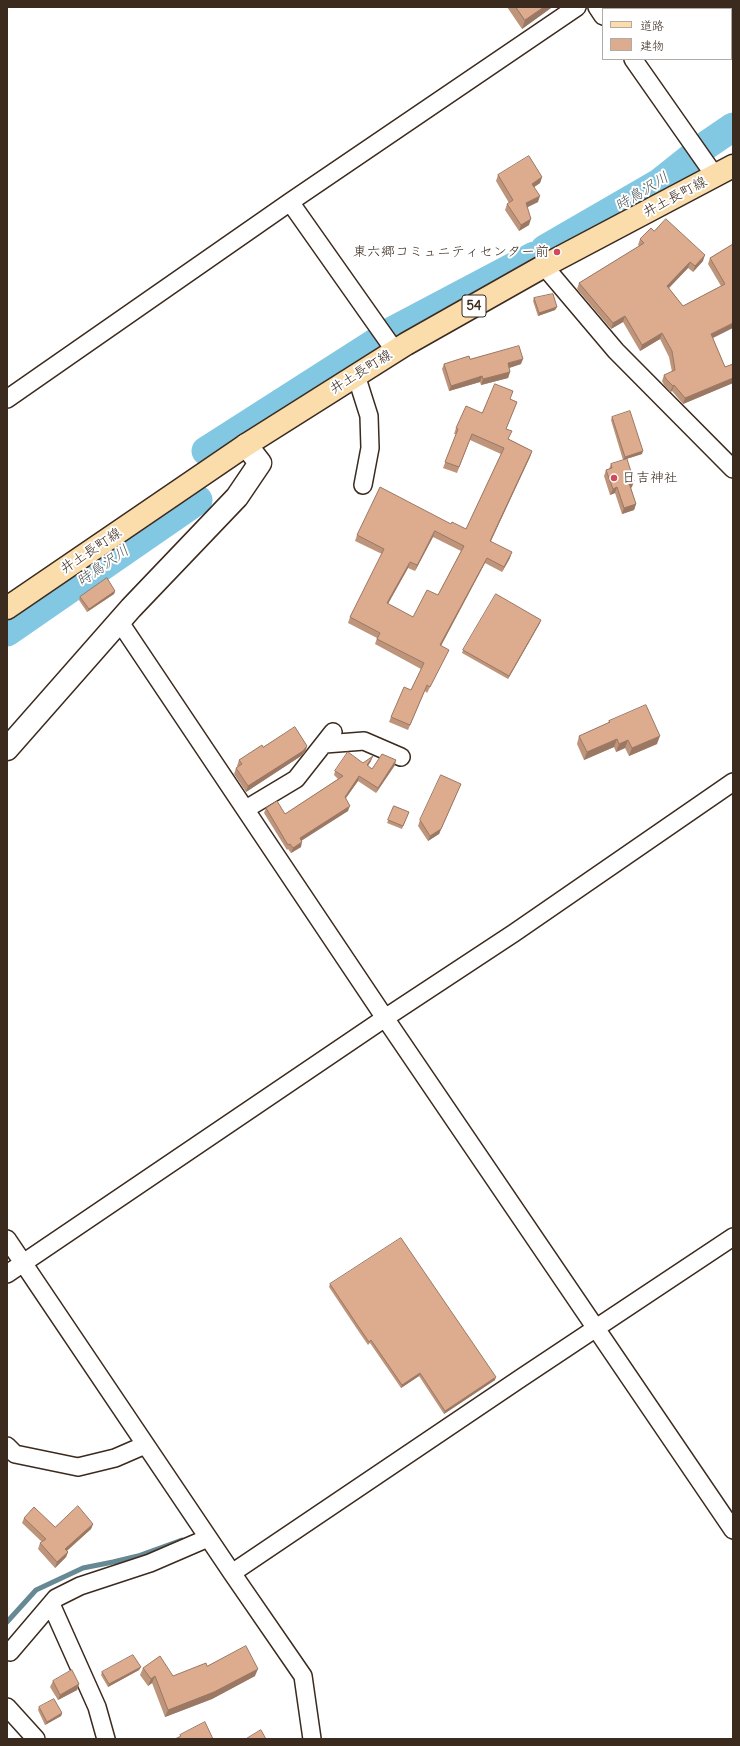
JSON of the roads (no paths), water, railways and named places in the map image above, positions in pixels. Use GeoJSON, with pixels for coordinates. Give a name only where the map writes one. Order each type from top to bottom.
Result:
{"type":"FeatureCollection","features":[{"type":"Feature","properties":{"kind":"main road","name":"井土長町線"},"geometry":{"type":"LineString","coordinates":[[7,608],[246,445],[356,375],[395,351],[544,266],[711,163]]}},
{"type":"Feature","properties":{"kind":"street"},"geometry":{"type":"LineString","coordinates":[[7,399],[290,202],[576,7]]}},
{"type":"Feature","properties":{"kind":"street"},"geometry":{"type":"LineString","coordinates":[[634,60],[711,163]]}},
{"type":"Feature","properties":{"kind":"street"},"geometry":{"type":"LineString","coordinates":[[290,202],[395,351]]}},
{"type":"Feature","properties":{"kind":"street"},"geometry":{"type":"LineString","coordinates":[[544,266],[616,351],[733,469]]}},
{"type":"Feature","properties":{"kind":"street"},"geometry":{"type":"LineString","coordinates":[[356,375],[370,416],[370,448],[363,485]]}},
{"type":"Feature","properties":{"kind":"street"},"geometry":{"type":"LineString","coordinates":[[7,749],[119,621],[237,497],[260,463],[246,445]]}},
{"type":"Feature","properties":{"kind":"street"},"geometry":{"type":"LineString","coordinates":[[119,621],[385,1018],[733,1530]]}},
{"type":"Feature","properties":{"kind":"street"},"geometry":{"type":"LineString","coordinates":[[246,809],[296,779],[329,738],[364,741],[401,757]]}},
{"type":"Feature","properties":{"kind":"street"},"geometry":{"type":"LineString","coordinates":[[7,1274],[385,1018],[514,933],[733,782]]}},
{"type":"Feature","properties":{"kind":"street"},"geometry":{"type":"LineString","coordinates":[[232,1573],[596,1327],[733,1237]]}},
{"type":"Feature","properties":{"kind":"street"},"geometry":{"type":"LineString","coordinates":[[7,1239],[145,1445],[303,1676],[312,1739]]}},
{"type":"Feature","properties":{"kind":"street"},"geometry":{"type":"LineString","coordinates":[[7,1446],[15,1454],[78,1467],[115,1458],[145,1445]]}},
{"type":"Feature","properties":{"kind":"street"},"geometry":{"type":"LineString","coordinates":[[10,1652],[56,1598],[80,1586],[150,1563],[208,1538]]}},
{"type":"Feature","properties":{"kind":"street"},"geometry":{"type":"LineString","coordinates":[[51,1604],[97,1707],[106,1739]]}},
{"type":"Feature","properties":{"kind":"street"},"geometry":{"type":"LineString","coordinates":[[7,1707],[36,1739]]}},
{"type":"Feature","properties":{"kind":"waterway","name":"時鳥沢川"},"geometry":{"type":"LineString","coordinates":[[545,249],[659,183],[708,144],[733,127]]}},
{"type":"Feature","properties":{"kind":"waterway","name":"時鳥沢川"},"geometry":{"type":"LineString","coordinates":[[392,331],[534,256]]}},
{"type":"Feature","properties":{"kind":"waterway","name":"時鳥沢川"},"geometry":{"type":"LineString","coordinates":[[206,451],[378,341]]}},
{"type":"Feature","properties":{"kind":"waterway","name":"時鳥沢川"},"geometry":{"type":"LineString","coordinates":[[7,632],[198,500]]}},
{"type":"Feature","properties":{"kind":"waterway"},"geometry":{"type":"LineString","coordinates":[[7,1622],[36,1590],[83,1568],[138,1556],[182,1540]]}},
{"type":"Feature","properties":{"kind":"place","name":"東六郷コミュニティセンター前"},"geometry":{"type":"Point","coordinates":[557,252]}},
{"type":"Feature","properties":{"kind":"place","name":"日吉神社"},"geometry":{"type":"Point","coordinates":[614,478]}}]}
